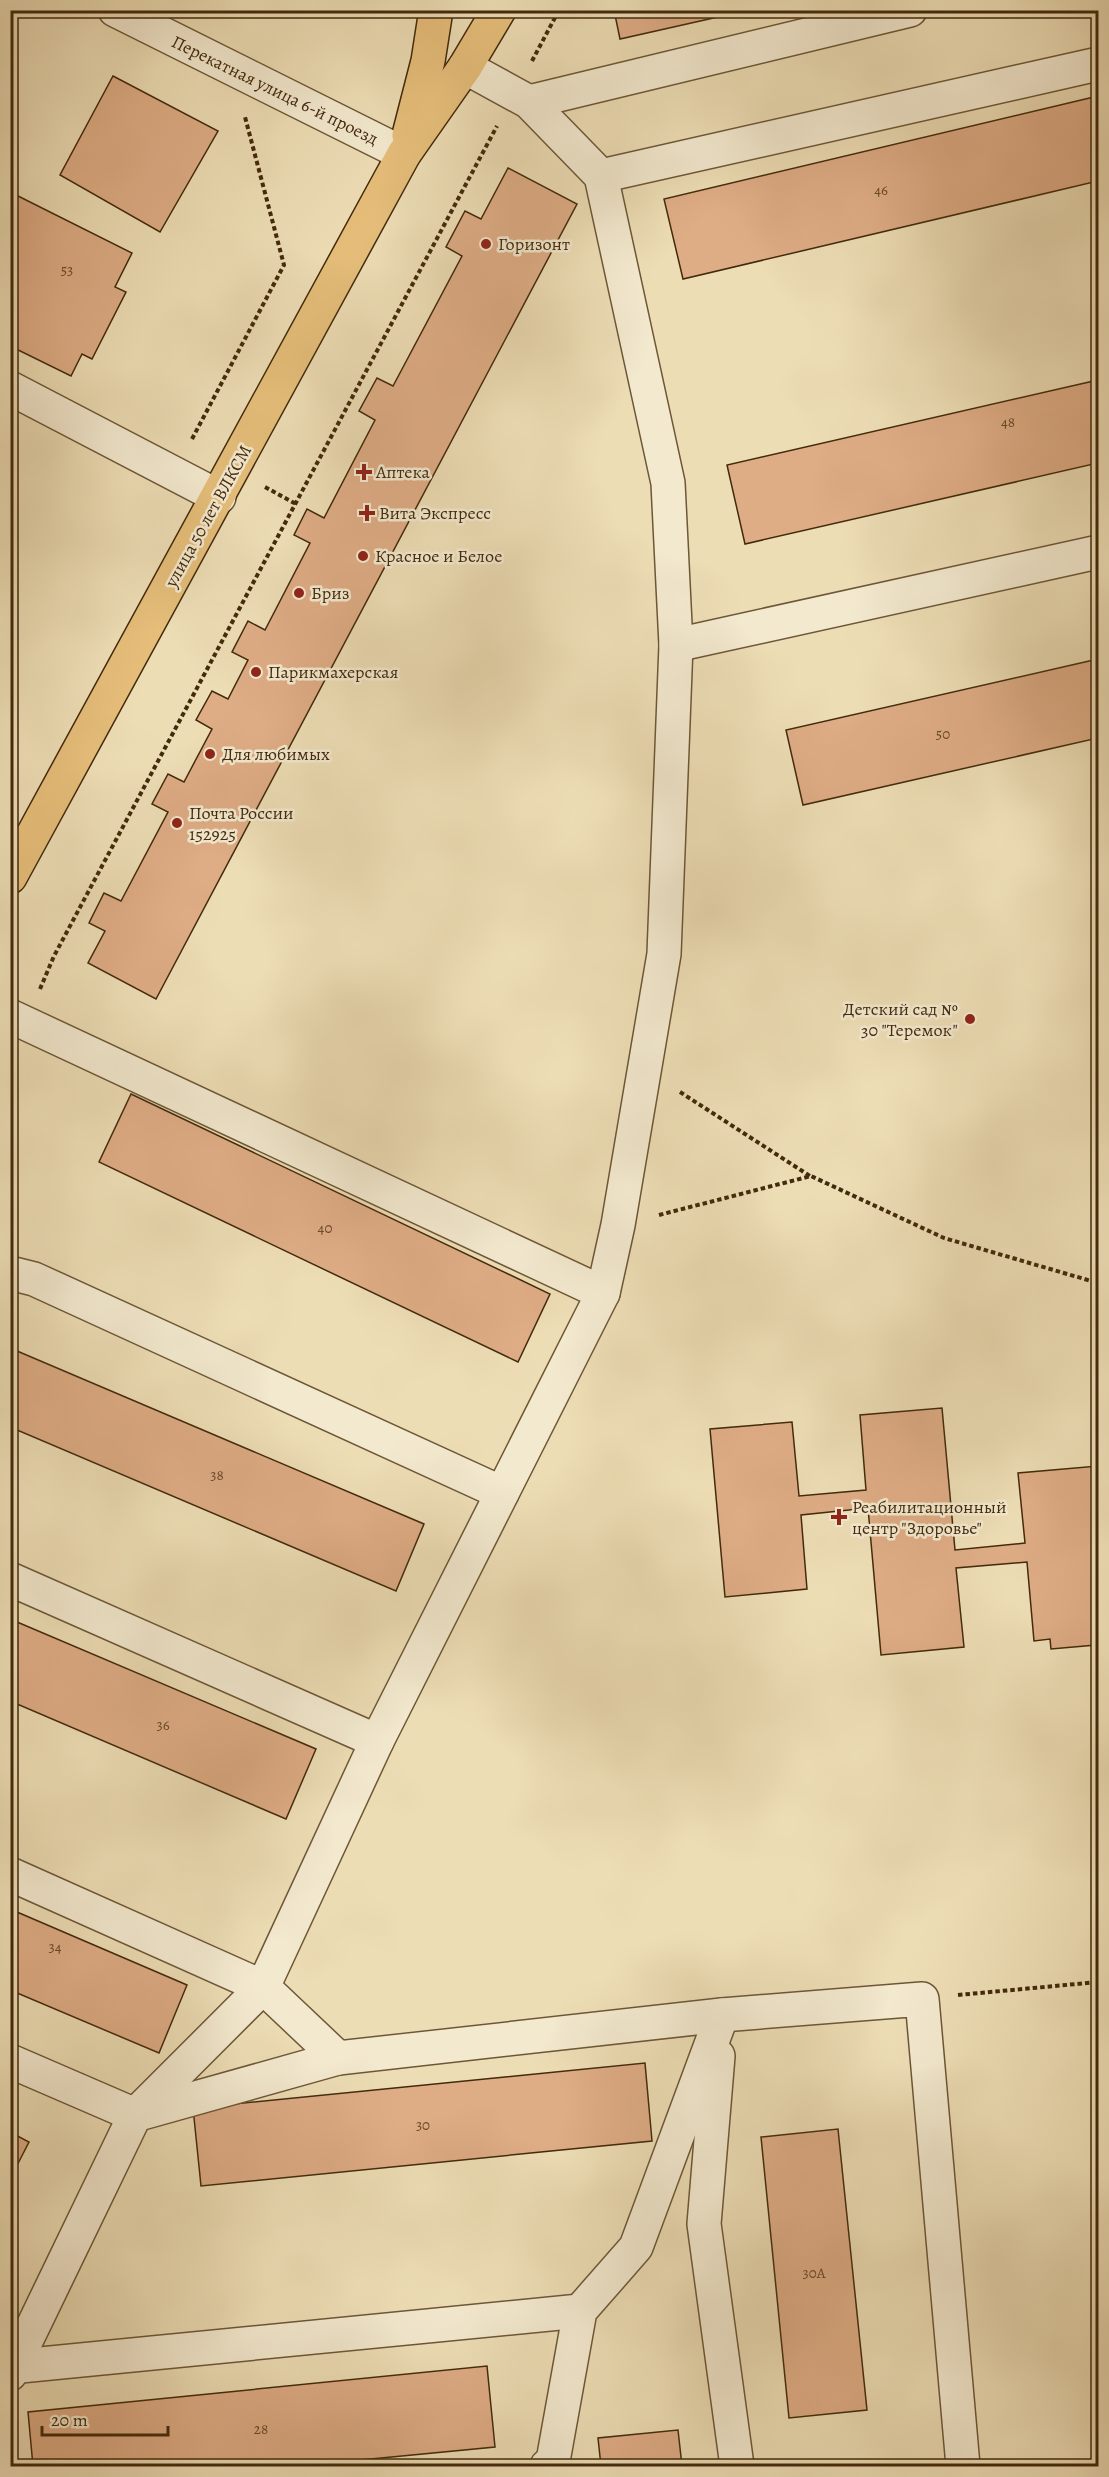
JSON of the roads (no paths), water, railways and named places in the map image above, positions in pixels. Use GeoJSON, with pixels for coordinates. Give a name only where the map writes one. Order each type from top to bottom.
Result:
{"type":"FeatureCollection","features":[{"type":"Feature","properties":{"kind":"main road","name":"улица 50 лет ВЛКСМ"},"geometry":{"type":"LineString","coordinates":[[404,154],[428,61],[436,10]]}},
{"type":"Feature","properties":{"kind":"main road","name":"улица 50 лет ВЛКСМ"},"geometry":{"type":"LineString","coordinates":[[10,878],[21,836],[226,483],[404,154],[465,67],[499,10]]}},
{"type":"Feature","properties":{"kind":"street","name":"Перекатная улица 6-й проезд"},"geometry":{"type":"LineString","coordinates":[[115,10],[404,154]]}},
{"type":"Feature","properties":{"kind":"street"},"geometry":{"type":"LineString","coordinates":[[521,98],[910,10]]}},
{"type":"Feature","properties":{"kind":"street"},"geometry":{"type":"LineString","coordinates":[[601,176],[1098,64]]}},
{"type":"Feature","properties":{"kind":"street"},"geometry":{"type":"LineString","coordinates":[[11,2370],[135,2115],[263,1987],[377,1742],[603,1293],[618,1225],[664,954],[676,645],[669,483],[601,176],[521,98],[465,67]]}},
{"type":"Feature","properties":{"kind":"street"},"geometry":{"type":"LineString","coordinates":[[10,388],[226,483]]}},
{"type":"Feature","properties":{"kind":"street"},"geometry":{"type":"LineString","coordinates":[[676,645],[1098,552]]}},
{"type":"Feature","properties":{"kind":"street"},"geometry":{"type":"LineString","coordinates":[[18,1020],[603,1293]]}},
{"type":"Feature","properties":{"kind":"street"},"geometry":{"type":"LineString","coordinates":[[10,1273],[34,1279],[502,1493]]}},
{"type":"Feature","properties":{"kind":"street"},"geometry":{"type":"LineString","coordinates":[[10,1579],[377,1742]]}},
{"type":"Feature","properties":{"kind":"street"},"geometry":{"type":"LineString","coordinates":[[10,1874],[263,1987],[338,2058]]}},
{"type":"Feature","properties":{"kind":"street"},"geometry":{"type":"LineString","coordinates":[[10,2061],[135,2115],[338,2058],[722,2015],[922,1999],[963,2466]]}},
{"type":"Feature","properties":{"kind":"street"},"geometry":{"type":"LineString","coordinates":[[551,2465],[580,2311],[636,2247],[722,2015]]}},
{"type":"Feature","properties":{"kind":"street"},"geometry":{"type":"LineString","coordinates":[[722,2015],[704,2224],[737,2466]]}},
{"type":"Feature","properties":{"kind":"street"},"geometry":{"type":"LineString","coordinates":[[11,2370],[580,2311]]}},
{"type":"Feature","properties":{"kind":"place","name":"Горизонт"},"geometry":{"type":"Point","coordinates":[486,244]}},
{"type":"Feature","properties":{"kind":"place","name":"Аптека"},"geometry":{"type":"Point","coordinates":[364,472]}},
{"type":"Feature","properties":{"kind":"place","name":"Вита Экспресс"},"geometry":{"type":"Point","coordinates":[367,513]}},
{"type":"Feature","properties":{"kind":"place","name":"Красное и Белое"},"geometry":{"type":"Point","coordinates":[363,556]}},
{"type":"Feature","properties":{"kind":"place","name":"Бриз"},"geometry":{"type":"Point","coordinates":[299,593]}},
{"type":"Feature","properties":{"kind":"place","name":"Парикмахерская"},"geometry":{"type":"Point","coordinates":[256,672]}},
{"type":"Feature","properties":{"kind":"place","name":"Для любимых"},"geometry":{"type":"Point","coordinates":[210,754]}},
{"type":"Feature","properties":{"kind":"place","name":"Почта России 152925"},"geometry":{"type":"Point","coordinates":[177,823]}},
{"type":"Feature","properties":{"kind":"place","name":"Детский сад № 30 \"Теремок\""},"geometry":{"type":"Point","coordinates":[970,1019]}},
{"type":"Feature","properties":{"kind":"place","name":"Реабилитационный центр \"Здоровье\""},"geometry":{"type":"Point","coordinates":[839,1517]}}]}
